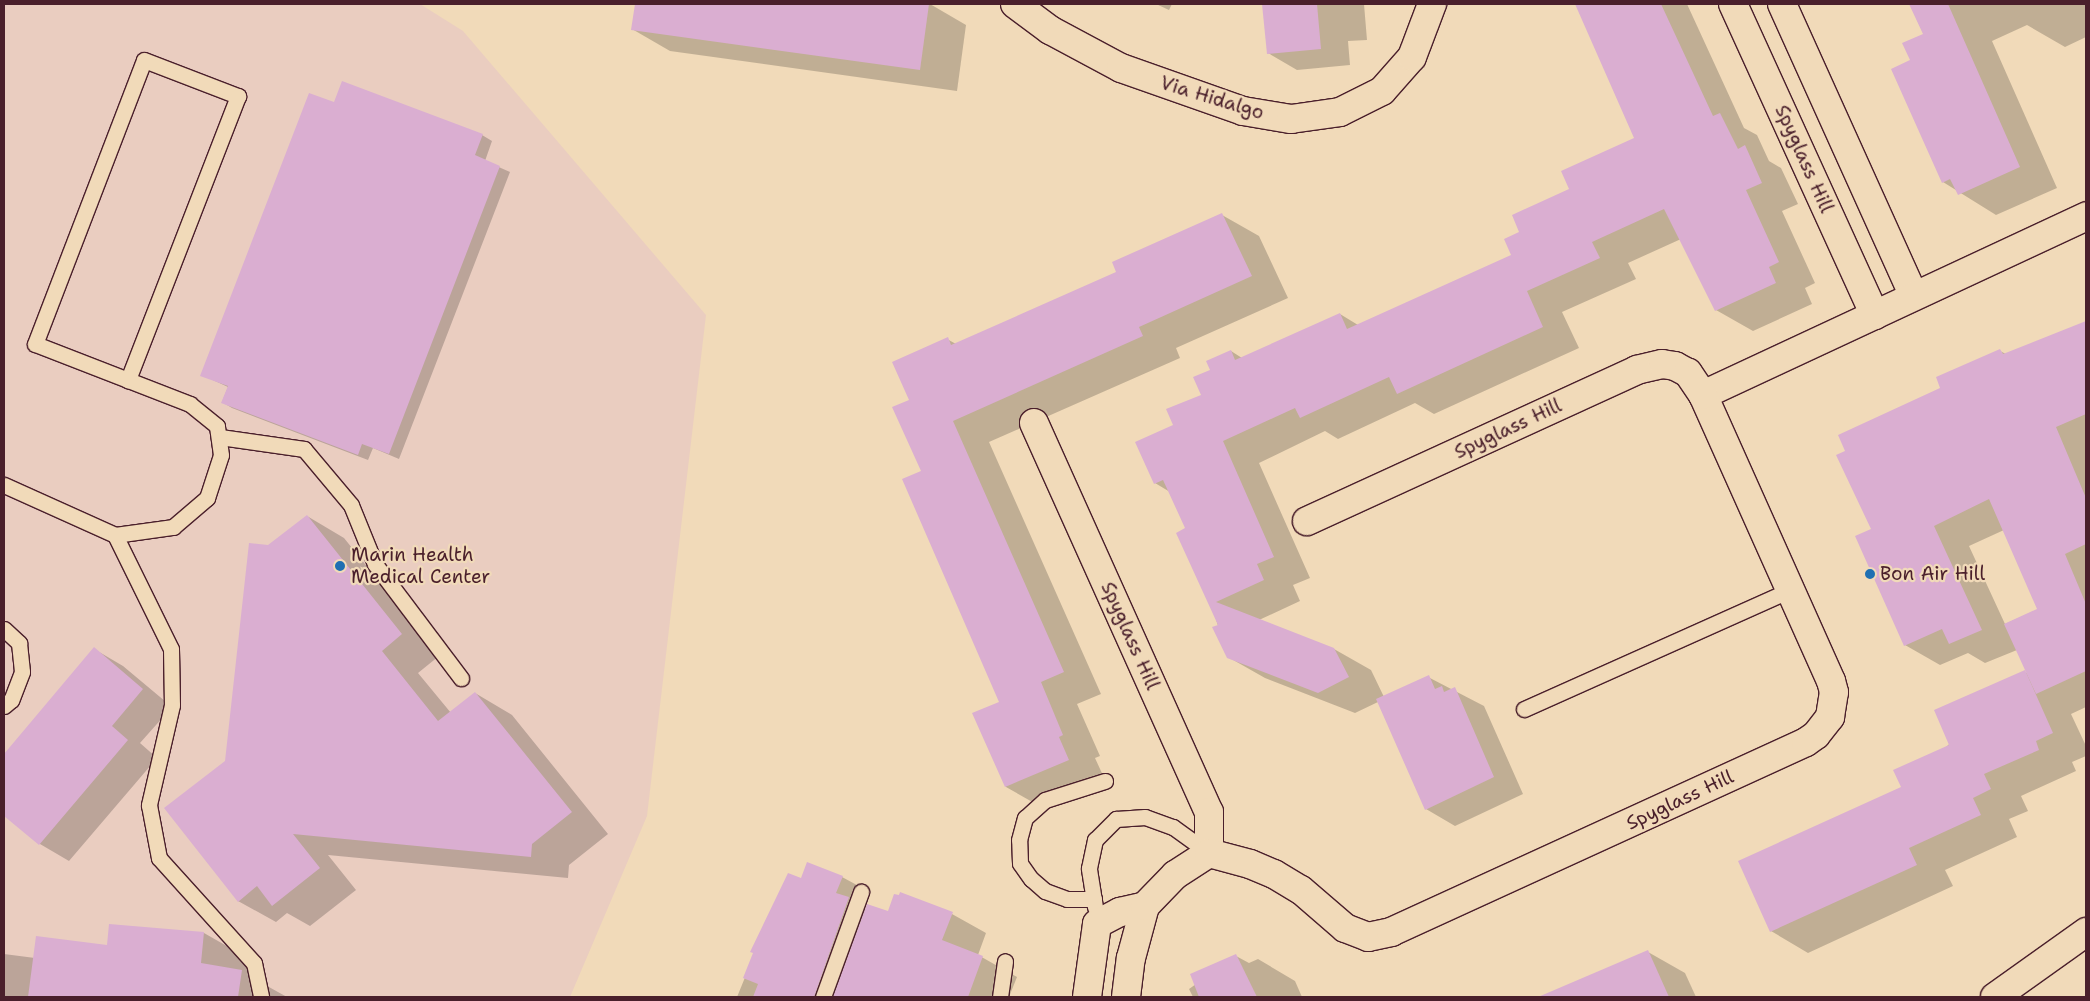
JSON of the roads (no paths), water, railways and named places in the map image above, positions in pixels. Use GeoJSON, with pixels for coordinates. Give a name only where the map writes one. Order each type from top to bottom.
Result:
{"type":"FeatureCollection","features":[{"type":"Feature","properties":{"kind":"street","name":"Via Hidalgo"},"geometry":{"type":"LineString","coordinates":[[1015,4],[1050,30],[1121,68],[1243,111],[1291,119],[1340,112],[1382,91],[1412,56],[1432,4]]}},
{"type":"Feature","properties":{"kind":"street","name":"Spyglass Hill"},"geometry":{"type":"LineString","coordinates":[[1733,4],[1875,315]]}},
{"type":"Feature","properties":{"kind":"street"},"geometry":{"type":"LineString","coordinates":[[1782,4],[1914,296]]}},
{"type":"Feature","properties":{"kind":"street"},"geometry":{"type":"LineString","coordinates":[[1702,395],[2086,216]]}},
{"type":"Feature","properties":{"kind":"street","name":"Spyglass Hill"},"geometry":{"type":"LineString","coordinates":[[1034,423],[1209,812],[1208,853],[1250,864],[1274,874],[1301,890],[1346,928],[1368,937],[1391,932],[1816,735],[1830,716],[1834,692],[1790,590],[1702,395],[1688,373],[1675,366],[1662,364],[1637,370],[1307,521]]}},
{"type":"Feature","properties":{"kind":"street"},"geometry":{"type":"LineString","coordinates":[[1126,997],[1131,958],[1145,906],[1175,875],[1208,853]]}},
{"type":"Feature","properties":{"kind":"street"},"geometry":{"type":"LineString","coordinates":[[1087,997],[1096,912],[1120,912],[1145,906]]}},
{"type":"Feature","properties":{"kind":"street"},"geometry":{"type":"LineString","coordinates":[[2007,994],[2086,932]]}},
{"type":"Feature","properties":{"kind":"lane"},"geometry":{"type":"LineString","coordinates":[[4,485],[115,535],[173,526],[206,498],[221,455],[217,426],[190,404],[128,380],[35,344],[144,60],[238,96],[128,380]]}},
{"type":"Feature","properties":{"kind":"lane"},"geometry":{"type":"LineString","coordinates":[[220,437],[304,449],[351,505],[375,564],[461,678]]}},
{"type":"Feature","properties":{"kind":"lane"},"geometry":{"type":"LineString","coordinates":[[115,535],[172,649],[172,705],[149,805],[159,858],[254,963],[261,997]]}},
{"type":"Feature","properties":{"kind":"lane"},"geometry":{"type":"LineString","coordinates":[[1524,709],[1790,590]]}},
{"type":"Feature","properties":{"kind":"lane"},"geometry":{"type":"LineString","coordinates":[[4,629],[19,643],[22,672],[11,700],[4,706]]}},
{"type":"Feature","properties":{"kind":"lane"},"geometry":{"type":"LineString","coordinates":[[1096,912],[1045,890],[1031,879],[1020,863],[1019,840],[1025,818],[1045,800],[1105,781]]}},
{"type":"Feature","properties":{"kind":"lane"},"geometry":{"type":"LineString","coordinates":[[1096,912],[1089,868],[1095,840],[1116,819],[1145,817],[1173,827],[1208,853]]}},
{"type":"Feature","properties":{"kind":"lane"},"geometry":{"type":"LineString","coordinates":[[823,997],[861,892]]}},
{"type":"Feature","properties":{"kind":"lane"},"geometry":{"type":"LineString","coordinates":[[1000,997],[1005,961]]}},
{"type":"Feature","properties":{"kind":"place","name":"Marin Health Medical Center"},"geometry":{"type":"Point","coordinates":[340,566]}},
{"type":"Feature","properties":{"kind":"place","name":"Bon Air Hill"},"geometry":{"type":"Point","coordinates":[1870,574]}}]}
